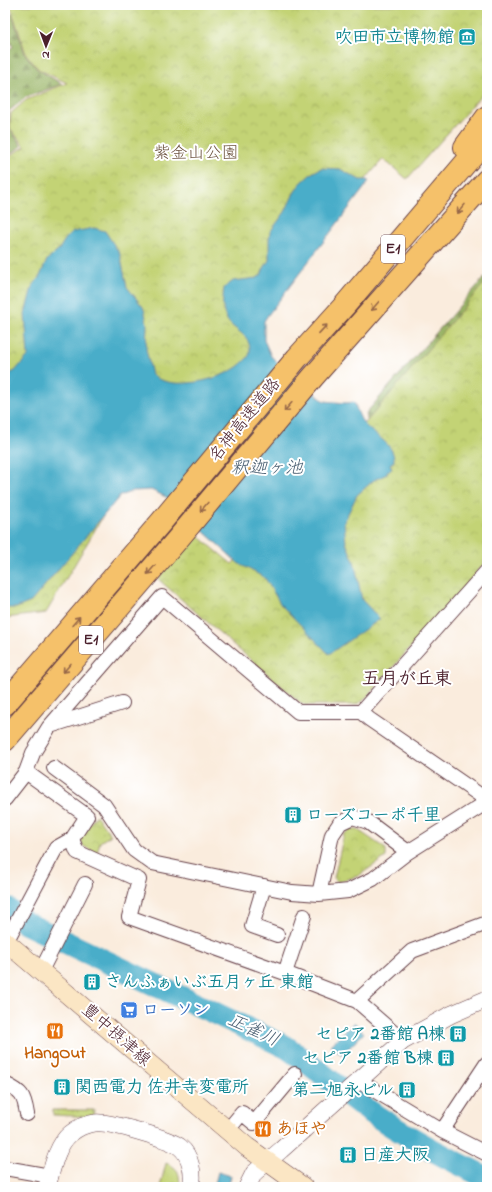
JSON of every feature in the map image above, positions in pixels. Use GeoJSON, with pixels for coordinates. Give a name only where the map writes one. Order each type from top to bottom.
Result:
{"type":"FeatureCollection","features":[{"type":"Feature","properties":{"kind":"highway"},"geometry":{"type":"LineString","coordinates":[[345,305],[487,117]]}},
{"type":"Feature","properties":{"kind":"highway","name":"名神高速道路"},"geometry":{"type":"LineString","coordinates":[[5,704],[162,521],[297,358],[345,305],[487,138]]}},
{"type":"Feature","properties":{"kind":"highway","name":"名神高速道路"},"geometry":{"type":"LineString","coordinates":[[5,740],[177,540],[313,377],[487,180]]}},
{"type":"Feature","properties":{"kind":"main road","name":"豊中摂津線"},"geometry":{"type":"LineString","coordinates":[[6,941],[247,1147],[304,1187]]}},
{"type":"Feature","properties":{"kind":"street"},"geometry":{"type":"LineString","coordinates":[[361,712],[487,571]]}},
{"type":"Feature","properties":{"kind":"street"},"geometry":{"type":"LineString","coordinates":[[5,799],[26,772],[32,753],[49,727],[162,596],[298,712],[361,712],[487,801],[408,852],[373,879],[348,891],[320,894],[292,892],[152,863],[134,850],[104,805],[60,772],[53,792]]}},
{"type":"Feature","properties":{"kind":"street"},"geometry":{"type":"LineString","coordinates":[[49,727],[122,703]]}},
{"type":"Feature","properties":{"kind":"street"},"geometry":{"type":"LineString","coordinates":[[26,772],[87,816]]}},
{"type":"Feature","properties":{"kind":"street"},"geometry":{"type":"LineString","coordinates":[[6,941],[56,848],[72,839],[98,800]]}},
{"type":"Feature","properties":{"kind":"street"},"geometry":{"type":"LineString","coordinates":[[320,894],[332,835],[340,823],[353,817],[368,822],[408,852]]}},
{"type":"Feature","properties":{"kind":"street"},"geometry":{"type":"LineString","coordinates":[[72,839],[77,852],[139,880],[129,917],[285,973],[357,1001],[403,1041]]}},
{"type":"Feature","properties":{"kind":"street"},"geometry":{"type":"LineString","coordinates":[[41,971],[85,884]]}},
{"type":"Feature","properties":{"kind":"street"},"geometry":{"type":"LineString","coordinates":[[264,886],[252,926],[277,935]]}},
{"type":"Feature","properties":{"kind":"street"},"geometry":{"type":"LineString","coordinates":[[285,973],[304,916]]}},
{"type":"Feature","properties":{"kind":"street"},"geometry":{"type":"LineString","coordinates":[[357,1001],[412,951],[487,923]]}},
{"type":"Feature","properties":{"kind":"street"},"geometry":{"type":"LineString","coordinates":[[247,1187],[254,1173],[403,1041],[450,1015],[487,999]]}},
{"type":"Feature","properties":{"kind":"street"},"geometry":{"type":"LineString","coordinates":[[442,1131],[468,1082],[487,1063]]}},
{"type":"Feature","properties":{"kind":"street"},"geometry":{"type":"LineString","coordinates":[[227,1130],[242,1113],[254,1123],[295,1074]]}},
{"type":"Feature","properties":{"kind":"street"},"geometry":{"type":"LineString","coordinates":[[5,1084],[17,1090],[25,1100],[27,1114]]}},
{"type":"Feature","properties":{"kind":"street"},"geometry":{"type":"LineString","coordinates":[[356,1084],[487,1154]]}},
{"type":"Feature","properties":{"kind":"street"},"geometry":{"type":"LineString","coordinates":[[5,1168],[49,1181],[60,1148],[69,1135],[81,1126],[95,1123],[110,1123],[169,1141],[181,1148],[188,1158],[192,1171],[191,1187]]}},
{"type":"Feature","properties":{"kind":"green space","name":"紫金山公園"},"geometry":{"type":"Polygon","coordinates":[[[10,5],[487,5],[487,89],[407,179],[383,159],[245,321],[263,381],[135,462],[46,613],[5,618],[5,158],[25,147],[10,128],[11,113],[26,100],[67,83],[38,69],[26,54],[10,5]]]}},
{"type":"Feature","properties":{"kind":"green space"},"geometry":{"type":"Polygon","coordinates":[[[12,14],[25,54],[37,69],[62,84],[26,97],[9,111],[9,128],[22,146],[5,157],[5,51],[13,47],[5,31],[5,16],[12,14]]]}},
{"type":"Feature","properties":{"kind":"green space"},"geometry":{"type":"Polygon","coordinates":[[[487,277],[487,303],[368,425],[366,413],[484,278],[487,277]]]}},
{"type":"Feature","properties":{"kind":"green space"},"geometry":{"type":"Polygon","coordinates":[[[487,280],[487,561],[363,701],[354,705],[305,705],[298,701],[158,579],[195,533],[232,564],[356,434],[487,280]]]}},
{"type":"Feature","properties":{"kind":"green space"},"geometry":{"type":"Polygon","coordinates":[[[96,815],[111,835],[100,842],[97,853],[83,846],[80,838],[96,815]]]}},
{"type":"Feature","properties":{"kind":"green space"},"geometry":{"type":"Polygon","coordinates":[[[350,830],[358,830],[386,849],[386,857],[358,876],[338,882],[334,878],[344,834],[350,830]]]}},
{"type":"Feature","properties":{"kind":"green space"},"geometry":{"type":"Polygon","coordinates":[[[53,1110],[94,1110],[93,1117],[53,1115],[53,1110]]]}},
{"type":"Feature","properties":{"kind":"green space"},"geometry":{"type":"Polygon","coordinates":[[[166,1163],[174,1167],[178,1172],[180,1187],[160,1187],[166,1163]]]}},
{"type":"Feature","properties":{"kind":"water","name":"釈迦ヶ池"},"geometry":{"type":"Polygon","coordinates":[[[321,168],[340,169],[360,180],[368,180],[368,183],[264,321],[264,340],[271,356],[324,401],[346,403],[354,402],[363,423],[384,441],[391,450],[394,461],[390,464],[392,469],[387,471],[387,474],[374,480],[357,495],[344,522],[346,543],[354,561],[362,600],[380,619],[329,654],[281,605],[265,578],[238,563],[166,497],[151,490],[133,491],[120,496],[31,602],[16,608],[5,608],[5,376],[15,371],[28,356],[25,314],[32,287],[40,276],[47,260],[58,251],[64,241],[73,232],[94,228],[105,231],[120,254],[127,287],[143,307],[145,313],[147,324],[146,349],[152,375],[161,380],[172,383],[184,383],[197,382],[222,375],[241,364],[246,360],[250,353],[247,340],[229,323],[224,314],[224,288],[233,281],[257,278],[261,275],[269,260],[270,232],[285,212],[300,184],[312,173],[321,168]]]}},
{"type":"Feature","properties":{"kind":"water"},"geometry":{"type":"Polygon","coordinates":[[[354,1022],[364,1033],[342,1055],[331,1045],[354,1022]]]}},
{"type":"Feature","properties":{"kind":"water"},"geometry":{"type":"Polygon","coordinates":[[[218,1172],[231,1176],[228,1187],[214,1187],[218,1172]]]}},
{"type":"Feature","properties":{"kind":"waterway","name":"正雀川"},"geometry":{"type":"LineString","coordinates":[[5,907],[25,923],[286,1047],[365,1108],[395,1128],[425,1146],[487,1178]]}},
{"type":"Feature","properties":{"kind":"place","name":"吹田市立博物館"},"geometry":{"type":"Point","coordinates":[467,37]}},
{"type":"Feature","properties":{"kind":"place","name":"ローズコーポ千里"},"geometry":{"type":"Point","coordinates":[293,815]}},
{"type":"Feature","properties":{"kind":"place","name":"さんふぁいぶ五月ヶ丘 東館"},"geometry":{"type":"Point","coordinates":[92,982]}},
{"type":"Feature","properties":{"kind":"place","name":"ローソン"},"geometry":{"type":"Point","coordinates":[129,1010]}},
{"type":"Feature","properties":{"kind":"place","name":"HangOut"},"geometry":{"type":"Point","coordinates":[55,1031]}},
{"type":"Feature","properties":{"kind":"place","name":"セピア 2番館 A棟"},"geometry":{"type":"Point","coordinates":[458,1034]}},
{"type":"Feature","properties":{"kind":"place","name":"セピア 2番館 B棟"},"geometry":{"type":"Point","coordinates":[446,1058]}},
{"type":"Feature","properties":{"kind":"place","name":"関西電力 佐井寺変電所"},"geometry":{"type":"Point","coordinates":[62,1087]}},
{"type":"Feature","properties":{"kind":"place","name":"第二旭永ビル"},"geometry":{"type":"Point","coordinates":[407,1090]}},
{"type":"Feature","properties":{"kind":"place","name":"あほや"},"geometry":{"type":"Point","coordinates":[263,1129]}},
{"type":"Feature","properties":{"kind":"place","name":"日産大阪"},"geometry":{"type":"Point","coordinates":[348,1155]}},
{"type":"Feature","properties":{"kind":"district","name":"五月が丘東"},"geometry":{"type":"Point","coordinates":[407,680]}}]}
